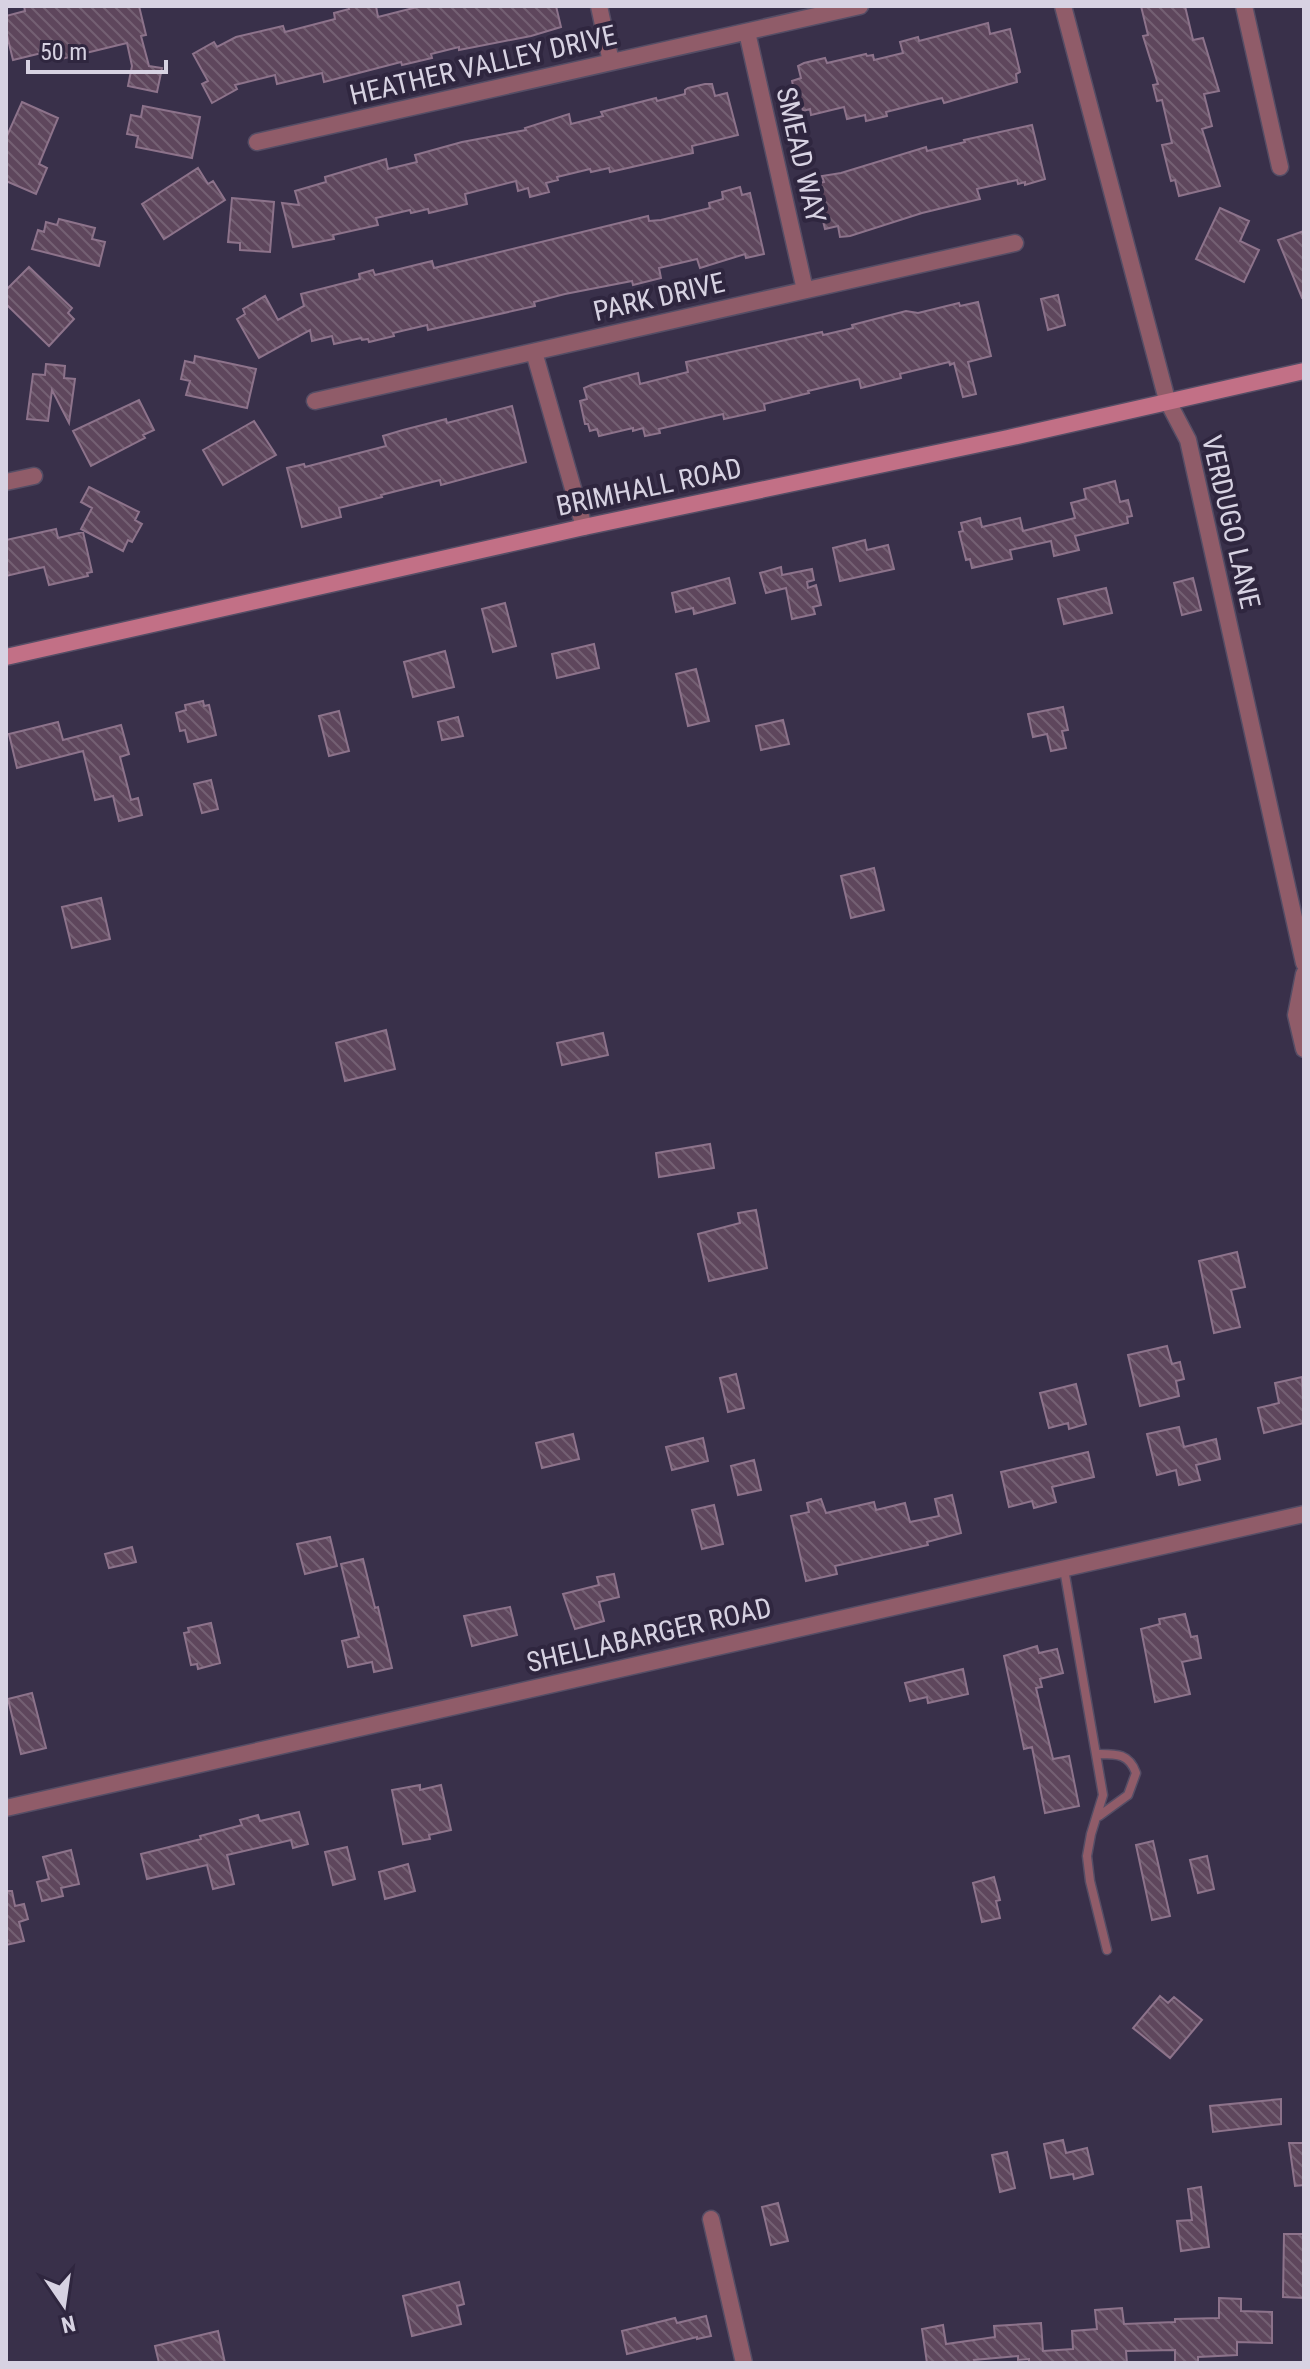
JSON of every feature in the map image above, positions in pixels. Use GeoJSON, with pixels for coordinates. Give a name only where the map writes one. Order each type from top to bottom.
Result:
{"type":"FeatureCollection","features":[{"type":"Feature","properties":{"kind":"street"},"geometry":{"type":"LineString","coordinates":[[599,6],[611,62]]}},
{"type":"Feature","properties":{"kind":"street","name":"HEATHER VALLEY DRIVE"},"geometry":{"type":"LineString","coordinates":[[257,142],[860,6]]}},
{"type":"Feature","properties":{"kind":"street","name":"VERDUGO LANE"},"geometry":{"type":"LineString","coordinates":[[1063,6],[1167,400],[1188,440],[1304,963]]}},
{"type":"Feature","properties":{"kind":"street"},"geometry":{"type":"LineString","coordinates":[[1244,6],[1280,167]]}},
{"type":"Feature","properties":{"kind":"street","name":"SMEAD WAY"},"geometry":{"type":"LineString","coordinates":[[747,32],[805,290]]}},
{"type":"Feature","properties":{"kind":"street","name":"PARK DRIVE"},"geometry":{"type":"LineString","coordinates":[[315,401],[1015,243]]}},
{"type":"Feature","properties":{"kind":"street"},"geometry":{"type":"LineString","coordinates":[[534,352],[584,527]]}},
{"type":"Feature","properties":{"kind":"street","name":"BRIMHALL ROAD"},"geometry":{"type":"LineString","coordinates":[[6,657],[584,527],[1008,438],[1304,371]]}},
{"type":"Feature","properties":{"kind":"street"},"geometry":{"type":"LineString","coordinates":[[6,482],[34,476]]}},
{"type":"Feature","properties":{"kind":"street"},"geometry":{"type":"LineString","coordinates":[[1304,974],[1296,1015],[1304,1049]]}},
{"type":"Feature","properties":{"kind":"street","name":"SHELLABARGER ROAD"},"geometry":{"type":"LineString","coordinates":[[6,1808],[1304,1514]]}},
{"type":"Feature","properties":{"kind":"street"},"geometry":{"type":"LineString","coordinates":[[711,2219],[744,2363]]}},
{"type":"Feature","properties":{"kind":"lane"},"geometry":{"type":"LineString","coordinates":[[1064,1568],[1103,1795],[1087,1856],[1107,1950]]}},
{"type":"Feature","properties":{"kind":"lane"},"geometry":{"type":"LineString","coordinates":[[1097,1754],[1125,1757],[1132,1761],[1136,1773],[1128,1795],[1098,1816]]}},
{"type":"Feature","properties":{"kind":"building"},"geometry":{"type":"Polygon","coordinates":[[[24,6],[139,6],[146,35],[141,36],[149,66],[162,68],[157,92],[128,86],[132,66],[127,43],[61,59],[58,49],[13,60],[6,16],[25,11],[24,6]]]}},
{"type":"Feature","properties":{"kind":"building"},"geometry":{"type":"Polygon","coordinates":[[[348,6],[376,6],[378,17],[421,6],[556,6],[561,27],[531,36],[459,50],[459,47],[431,54],[432,58],[402,65],[401,62],[324,82],[322,73],[277,84],[275,75],[235,85],[237,89],[212,103],[202,84],[208,81],[193,54],[214,42],[217,47],[236,37],[283,26],[285,32],[335,19],[334,13],[349,9],[348,6]]]}},
{"type":"Feature","properties":{"kind":"building"},"geometry":{"type":"Polygon","coordinates":[[[1141,6],[1185,6],[1193,40],[1203,38],[1219,91],[1204,94],[1212,126],[1202,129],[1220,186],[1179,196],[1175,180],[1171,181],[1162,145],[1172,143],[1162,100],[1157,101],[1153,85],[1158,84],[1143,36],[1148,35],[1141,6]]]}},
{"type":"Feature","properties":{"kind":"building"},"geometry":{"type":"Polygon","coordinates":[[[988,23],[990,34],[1010,29],[1020,72],[1016,74],[1017,82],[944,103],[942,98],[886,112],[887,116],[866,121],[865,115],[847,119],[844,107],[811,115],[810,109],[803,111],[801,102],[797,103],[792,81],[801,78],[798,66],[804,63],[825,58],[827,63],[866,54],[873,55],[874,60],[903,53],[900,42],[918,37],[919,41],[988,23]]]}},
{"type":"Feature","properties":{"kind":"building"},"geometry":{"type":"Polygon","coordinates":[[[712,84],[715,96],[727,93],[738,135],[692,146],[693,153],[610,172],[609,168],[591,172],[590,169],[557,177],[558,180],[546,183],[549,192],[530,197],[528,188],[518,191],[516,181],[465,194],[467,204],[429,213],[428,209],[411,213],[410,210],[376,218],[378,225],[333,235],[334,239],[293,247],[282,203],[299,205],[295,191],[326,182],[325,177],[386,159],[388,169],[417,162],[415,155],[462,142],[526,130],[569,114],[571,124],[603,116],[601,112],[685,94],[688,88],[712,84]]]}},
{"type":"Feature","properties":{"kind":"building"},"geometry":{"type":"Polygon","coordinates":[[[22,102],[58,118],[39,164],[47,168],[36,194],[6,181],[6,138],[22,102]]]}},
{"type":"Feature","properties":{"kind":"building"},"geometry":{"type":"Polygon","coordinates":[[[143,106],[200,117],[192,158],[136,147],[138,136],[127,134],[131,115],[141,117],[143,106]]]}},
{"type":"Feature","properties":{"kind":"building"},"geometry":{"type":"Polygon","coordinates":[[[1032,125],[1045,179],[1025,185],[1025,182],[1018,184],[1017,180],[977,189],[980,199],[922,213],[850,236],[840,237],[838,226],[825,229],[814,184],[824,182],[822,176],[926,147],[927,151],[1032,125]]]}},
{"type":"Feature","properties":{"kind":"building"},"geometry":{"type":"Polygon","coordinates":[[[198,168],[208,184],[213,181],[225,200],[164,239],[142,204],[198,168]]]}},
{"type":"Feature","properties":{"kind":"building"},"geometry":{"type":"Polygon","coordinates":[[[740,187],[742,195],[750,193],[764,254],[746,258],[745,254],[700,268],[697,259],[659,268],[661,278],[565,294],[534,302],[535,306],[428,330],[427,325],[369,342],[361,338],[334,344],[332,336],[312,341],[310,330],[259,358],[237,319],[245,314],[243,309],[265,296],[278,320],[304,306],[301,294],[360,279],[359,274],[373,270],[375,275],[432,261],[434,268],[648,216],[649,221],[661,220],[710,208],[709,203],[723,199],[722,192],[740,187]]]}},
{"type":"Feature","properties":{"kind":"building"},"geometry":{"type":"Polygon","coordinates":[[[232,198],[274,202],[270,252],[240,250],[240,243],[228,242],[232,198]]]}},
{"type":"Feature","properties":{"kind":"building"},"geometry":{"type":"Polygon","coordinates":[[[1220,208],[1249,221],[1240,241],[1259,250],[1244,282],[1196,259],[1220,208]]]}},
{"type":"Feature","properties":{"kind":"building"},"geometry":{"type":"Polygon","coordinates":[[[59,219],[95,228],[92,239],[105,242],[99,266],[32,249],[38,230],[44,232],[46,222],[57,225],[59,219]]]}},
{"type":"Feature","properties":{"kind":"building"},"geometry":{"type":"Polygon","coordinates":[[[1304,231],[1304,297],[1302,298],[1278,240],[1304,231]]]}},
{"type":"Feature","properties":{"kind":"building"},"geometry":{"type":"Polygon","coordinates":[[[29,267],[72,308],[68,313],[74,319],[49,346],[6,304],[6,290],[29,267]]]}},
{"type":"Feature","properties":{"kind":"building"},"geometry":{"type":"Polygon","coordinates":[[[1058,295],[1065,325],[1048,330],[1041,299],[1058,295]]]}},
{"type":"Feature","properties":{"kind":"building"},"geometry":{"type":"Polygon","coordinates":[[[978,302],[991,356],[968,362],[976,394],[963,397],[954,363],[950,365],[949,362],[861,388],[859,379],[808,391],[764,404],[765,410],[724,419],[723,414],[659,429],[660,433],[645,436],[643,428],[633,431],[633,428],[599,436],[597,429],[590,431],[588,424],[585,424],[580,401],[587,399],[584,388],[591,385],[638,373],[640,384],[688,372],[686,362],[822,332],[823,335],[906,311],[918,313],[959,303],[960,306],[978,302]]]}},
{"type":"Feature","properties":{"kind":"building"},"geometry":{"type":"Polygon","coordinates":[[[195,356],[256,369],[247,408],[186,395],[190,381],[181,379],[185,361],[194,363],[195,356]]]}},
{"type":"Feature","properties":{"kind":"building"},"geometry":{"type":"Polygon","coordinates":[[[46,364],[65,366],[64,378],[75,379],[69,423],[52,390],[48,421],[27,419],[33,374],[45,375],[46,364]]]}},
{"type":"Feature","properties":{"kind":"building"},"geometry":{"type":"Polygon","coordinates":[[[139,400],[154,430],[143,435],[145,438],[91,466],[73,431],[139,400]]]}},
{"type":"Feature","properties":{"kind":"building"},"geometry":{"type":"Polygon","coordinates":[[[512,406],[526,462],[441,485],[440,480],[381,495],[339,508],[341,517],[302,527],[287,468],[304,464],[305,467],[386,446],[383,436],[403,430],[446,419],[447,423],[512,406]]]}},
{"type":"Feature","properties":{"kind":"building"},"geometry":{"type":"Polygon","coordinates":[[[254,421],[276,455],[223,485],[203,450],[254,421]]]}},
{"type":"Feature","properties":{"kind":"building"},"geometry":{"type":"Polygon","coordinates":[[[1115,481],[1120,502],[1128,500],[1132,516],[1127,517],[1128,523],[1075,536],[1079,550],[1054,556],[1051,541],[1010,550],[1012,559],[972,568],[970,559],[966,560],[959,532],[963,531],[961,523],[980,518],[982,527],[1020,518],[1023,531],[1075,518],[1071,503],[1086,499],[1084,489],[1115,481]]]}},
{"type":"Feature","properties":{"kind":"building"},"geometry":{"type":"Polygon","coordinates":[[[89,487],[139,512],[135,520],[142,524],[123,551],[81,529],[92,508],[81,502],[89,487]]]}},
{"type":"Feature","properties":{"kind":"building"},"geometry":{"type":"Polygon","coordinates":[[[56,529],[58,538],[83,532],[92,572],[87,573],[88,576],[49,585],[44,567],[6,576],[6,540],[56,529]]]}},
{"type":"Feature","properties":{"kind":"building"},"geometry":{"type":"Polygon","coordinates":[[[865,540],[867,550],[888,545],[894,569],[840,581],[833,548],[865,540]]]}},
{"type":"Feature","properties":{"kind":"building"},"geometry":{"type":"Polygon","coordinates":[[[781,567],[782,575],[812,569],[814,580],[807,582],[808,588],[816,585],[821,605],[813,607],[815,614],[792,619],[786,588],[766,593],[760,573],[781,567]]]}},
{"type":"Feature","properties":{"kind":"building"},"geometry":{"type":"Polygon","coordinates":[[[729,578],[735,603],[694,614],[693,608],[676,612],[672,593],[729,578]]]}},
{"type":"Feature","properties":{"kind":"building"},"geometry":{"type":"Polygon","coordinates":[[[1193,578],[1201,610],[1182,615],[1174,583],[1193,578]]]}},
{"type":"Feature","properties":{"kind":"building"},"geometry":{"type":"Polygon","coordinates":[[[1106,588],[1112,613],[1064,624],[1058,599],[1106,588]]]}},
{"type":"Feature","properties":{"kind":"building"},"geometry":{"type":"Polygon","coordinates":[[[505,603],[516,646],[493,652],[482,609],[505,603]]]}},
{"type":"Feature","properties":{"kind":"building"},"geometry":{"type":"Polygon","coordinates":[[[594,644],[599,668],[557,678],[552,654],[594,644]]]}},
{"type":"Feature","properties":{"kind":"building"},"geometry":{"type":"Polygon","coordinates":[[[445,651],[454,687],[413,697],[404,662],[445,651]]]}},
{"type":"Feature","properties":{"kind":"building"},"geometry":{"type":"Polygon","coordinates":[[[696,669],[709,721],[688,726],[676,674],[696,669]]]}},
{"type":"Feature","properties":{"kind":"building"},"geometry":{"type":"Polygon","coordinates":[[[203,701],[204,706],[209,705],[216,735],[188,742],[185,730],[180,731],[176,713],[186,710],[185,705],[203,701]]]}},
{"type":"Feature","properties":{"kind":"building"},"geometry":{"type":"Polygon","coordinates":[[[1063,707],[1068,730],[1062,731],[1066,748],[1051,751],[1047,734],[1033,737],[1028,714],[1063,707]]]}},
{"type":"Feature","properties":{"kind":"building"},"geometry":{"type":"Polygon","coordinates":[[[339,711],[349,751],[329,756],[319,716],[339,711]]]}},
{"type":"Feature","properties":{"kind":"building"},"geometry":{"type":"Polygon","coordinates":[[[458,717],[463,736],[442,740],[438,722],[458,717]]]}},
{"type":"Feature","properties":{"kind":"building"},"geometry":{"type":"Polygon","coordinates":[[[783,720],[789,744],[761,750],[756,726],[783,720]]]}},
{"type":"Feature","properties":{"kind":"building"},"geometry":{"type":"Polygon","coordinates":[[[58,722],[63,740],[121,725],[129,754],[120,757],[131,800],[138,798],[142,815],[119,821],[113,796],[95,800],[83,751],[17,768],[9,734],[58,722]]]}},
{"type":"Feature","properties":{"kind":"building"},"geometry":{"type":"Polygon","coordinates":[[[211,780],[218,809],[202,813],[194,784],[211,780]]]}},
{"type":"Feature","properties":{"kind":"building"},"geometry":{"type":"Polygon","coordinates":[[[874,868],[884,910],[851,918],[841,876],[874,868]]]}},
{"type":"Feature","properties":{"kind":"building"},"geometry":{"type":"Polygon","coordinates":[[[101,898],[110,939],[72,948],[62,907],[101,898]]]}},
{"type":"Feature","properties":{"kind":"building"},"geometry":{"type":"Polygon","coordinates":[[[386,1030],[395,1069],[345,1081],[336,1043],[386,1030]]]}},
{"type":"Feature","properties":{"kind":"building"},"geometry":{"type":"Polygon","coordinates":[[[603,1033],[608,1055],[562,1065],[557,1043],[603,1033]]]}},
{"type":"Feature","properties":{"kind":"building"},"geometry":{"type":"Polygon","coordinates":[[[710,1144],[714,1168],[659,1177],[656,1153],[710,1144]]]}},
{"type":"Feature","properties":{"kind":"building"},"geometry":{"type":"Polygon","coordinates":[[[756,1210],[767,1268],[709,1281],[698,1234],[740,1223],[738,1213],[756,1210]]]}},
{"type":"Feature","properties":{"kind":"building"},"geometry":{"type":"Polygon","coordinates":[[[1237,1252],[1245,1287],[1231,1290],[1240,1327],[1214,1333],[1199,1261],[1237,1252]]]}},
{"type":"Feature","properties":{"kind":"building"},"geometry":{"type":"Polygon","coordinates":[[[1167,1346],[1172,1364],[1180,1362],[1184,1379],[1176,1381],[1179,1396],[1140,1406],[1128,1355],[1167,1346]]]}},
{"type":"Feature","properties":{"kind":"building"},"geometry":{"type":"Polygon","coordinates":[[[736,1374],[744,1408],[728,1412],[720,1378],[736,1374]]]}},
{"type":"Feature","properties":{"kind":"building"},"geometry":{"type":"Polygon","coordinates":[[[1302,1377],[1304,1423],[1264,1433],[1258,1408],[1279,1403],[1275,1383],[1302,1377]]]}},
{"type":"Feature","properties":{"kind":"building"},"geometry":{"type":"Polygon","coordinates":[[[1076,1384],[1086,1424],[1069,1429],[1068,1423],[1049,1428],[1040,1393],[1076,1384]]]}},
{"type":"Feature","properties":{"kind":"building"},"geometry":{"type":"Polygon","coordinates":[[[1179,1427],[1184,1447],[1216,1439],[1220,1459],[1196,1465],[1200,1480],[1179,1485],[1176,1470],[1157,1475],[1147,1434],[1179,1427]]]}},
{"type":"Feature","properties":{"kind":"building"},"geometry":{"type":"Polygon","coordinates":[[[573,1434],[579,1459],[542,1468],[536,1443],[573,1434]]]}},
{"type":"Feature","properties":{"kind":"building"},"geometry":{"type":"Polygon","coordinates":[[[703,1438],[708,1461],[672,1470],[666,1447],[703,1438]]]}},
{"type":"Feature","properties":{"kind":"building"},"geometry":{"type":"Polygon","coordinates":[[[1088,1452],[1094,1477],[1052,1487],[1056,1502],[1034,1508],[1032,1501],[1009,1507],[1001,1472],[1088,1452]]]}},
{"type":"Feature","properties":{"kind":"building"},"geometry":{"type":"Polygon","coordinates":[[[754,1460],[761,1490],[738,1495],[731,1466],[754,1460]]]}},
{"type":"Feature","properties":{"kind":"building"},"geometry":{"type":"Polygon","coordinates":[[[952,1495],[961,1533],[927,1542],[928,1545],[835,1566],[837,1574],[806,1581],[791,1516],[809,1512],[807,1503],[821,1499],[826,1513],[874,1502],[876,1510],[905,1503],[910,1522],[939,1516],[935,1499],[952,1495]]]}},
{"type":"Feature","properties":{"kind":"building"},"geometry":{"type":"Polygon","coordinates":[[[714,1505],[723,1544],[702,1549],[692,1510],[714,1505]]]}},
{"type":"Feature","properties":{"kind":"building"},"geometry":{"type":"Polygon","coordinates":[[[330,1537],[337,1566],[305,1574],[297,1544],[330,1537]]]}},
{"type":"Feature","properties":{"kind":"building"},"geometry":{"type":"Polygon","coordinates":[[[132,1547],[136,1562],[109,1568],[105,1554],[132,1547]]]}},
{"type":"Feature","properties":{"kind":"building"},"geometry":{"type":"Polygon","coordinates":[[[363,1559],[392,1668],[374,1672],[372,1662],[348,1667],[342,1641],[359,1637],[341,1564],[363,1559]]]}},
{"type":"Feature","properties":{"kind":"building"},"geometry":{"type":"Polygon","coordinates":[[[614,1574],[619,1597],[599,1602],[604,1621],[575,1629],[563,1594],[599,1585],[597,1577],[614,1574]]]}},
{"type":"Feature","properties":{"kind":"building"},"geometry":{"type":"Polygon","coordinates":[[[510,1607],[517,1635],[472,1646],[464,1616],[510,1607]]]}},
{"type":"Feature","properties":{"kind":"building"},"geometry":{"type":"Polygon","coordinates":[[[1185,1614],[1191,1637],[1197,1636],[1201,1658],[1182,1662],[1190,1694],[1155,1702],[1141,1629],[1160,1624],[1159,1619],[1185,1614]]]}},
{"type":"Feature","properties":{"kind":"building"},"geometry":{"type":"Polygon","coordinates":[[[211,1623],[220,1663],[198,1669],[197,1664],[191,1665],[184,1633],[189,1632],[188,1628],[211,1623]]]}},
{"type":"Feature","properties":{"kind":"building"},"geometry":{"type":"Polygon","coordinates":[[[1037,1646],[1039,1653],[1057,1649],[1063,1673],[1040,1679],[1042,1687],[1036,1688],[1053,1759],[1069,1756],[1079,1806],[1045,1813],[1032,1747],[1024,1749],[1004,1656],[1037,1646]]]}},
{"type":"Feature","properties":{"kind":"building"},"geometry":{"type":"Polygon","coordinates":[[[963,1669],[968,1694],[928,1703],[927,1697],[910,1701],[905,1683],[963,1669]]]}},
{"type":"Feature","properties":{"kind":"building"},"geometry":{"type":"Polygon","coordinates":[[[32,1693],[46,1748],[21,1754],[8,1699],[32,1693]]]}},
{"type":"Feature","properties":{"kind":"building"},"geometry":{"type":"Polygon","coordinates":[[[420,1785],[420,1790],[441,1785],[451,1830],[429,1835],[430,1839],[403,1844],[392,1790],[420,1785]]]}},
{"type":"Feature","properties":{"kind":"building"},"geometry":{"type":"Polygon","coordinates":[[[299,1812],[308,1844],[293,1848],[291,1840],[227,1855],[234,1884],[213,1889],[207,1865],[147,1879],[141,1854],[201,1839],[200,1836],[242,1825],[240,1820],[258,1815],[260,1821],[299,1812]]]}},
{"type":"Feature","properties":{"kind":"building"},"geometry":{"type":"Polygon","coordinates":[[[1153,1841],[1170,1916],[1152,1920],[1136,1845],[1153,1841]]]}},
{"type":"Feature","properties":{"kind":"building"},"geometry":{"type":"Polygon","coordinates":[[[347,1847],[355,1879],[333,1885],[325,1852],[347,1847]]]}},
{"type":"Feature","properties":{"kind":"building"},"geometry":{"type":"Polygon","coordinates":[[[71,1850],[79,1884],[61,1888],[63,1896],[42,1901],[37,1882],[49,1879],[43,1857],[71,1850]]]}},
{"type":"Feature","properties":{"kind":"building"},"geometry":{"type":"Polygon","coordinates":[[[1207,1856],[1214,1889],[1198,1893],[1190,1860],[1207,1856]]]}},
{"type":"Feature","properties":{"kind":"building"},"geometry":{"type":"Polygon","coordinates":[[[408,1864],[415,1891],[385,1899],[379,1872],[408,1864]]]}},
{"type":"Feature","properties":{"kind":"building"},"geometry":{"type":"Polygon","coordinates":[[[994,1877],[1000,1900],[996,1901],[1000,1918],[982,1922],[973,1883],[994,1877]]]}},
{"type":"Feature","properties":{"kind":"building"},"geometry":{"type":"Polygon","coordinates":[[[6,1891],[12,1891],[15,1906],[24,1904],[28,1919],[19,1922],[24,1941],[6,1945],[6,1891]]]}},
{"type":"Feature","properties":{"kind":"building"},"geometry":{"type":"Polygon","coordinates":[[[1160,1996],[1168,2003],[1174,1997],[1202,2020],[1170,2058],[1133,2028],[1160,1996]]]}},
{"type":"Feature","properties":{"kind":"building"},"geometry":{"type":"Polygon","coordinates":[[[1281,2099],[1281,2124],[1213,2132],[1210,2106],[1281,2099]]]}},
{"type":"Feature","properties":{"kind":"building"},"geometry":{"type":"Polygon","coordinates":[[[1063,2140],[1066,2153],[1087,2148],[1093,2174],[1074,2179],[1073,2174],[1051,2178],[1044,2144],[1063,2140]]]}},
{"type":"Feature","properties":{"kind":"building"},"geometry":{"type":"Polygon","coordinates":[[[1289,2143],[1304,2143],[1304,2185],[1295,2186],[1289,2143]]]}},
{"type":"Feature","properties":{"kind":"building"},"geometry":{"type":"Polygon","coordinates":[[[1007,2152],[1015,2188],[1000,2192],[992,2155],[1007,2152]]]}},
{"type":"Feature","properties":{"kind":"building"},"geometry":{"type":"Polygon","coordinates":[[[1201,2187],[1209,2247],[1181,2251],[1177,2221],[1192,2220],[1188,2189],[1201,2187]]]}},
{"type":"Feature","properties":{"kind":"building"},"geometry":{"type":"Polygon","coordinates":[[[778,2203],[788,2241],[771,2245],[762,2207],[778,2203]]]}},
{"type":"Feature","properties":{"kind":"building"},"geometry":{"type":"Polygon","coordinates":[[[1284,2234],[1304,2234],[1304,2298],[1283,2297],[1284,2234]]]}},
{"type":"Feature","properties":{"kind":"building"},"geometry":{"type":"Polygon","coordinates":[[[459,2282],[464,2304],[457,2306],[461,2324],[412,2336],[403,2296],[459,2282]]]}},
{"type":"Feature","properties":{"kind":"building"},"geometry":{"type":"Polygon","coordinates":[[[1219,2298],[1241,2299],[1241,2311],[1272,2312],[1272,2343],[1237,2342],[1237,2355],[1198,2357],[1198,2363],[1175,2363],[1175,2350],[1126,2351],[1127,2363],[1029,2363],[1029,2359],[1018,2360],[1018,2356],[974,2360],[975,2363],[927,2363],[922,2329],[943,2325],[946,2344],[995,2337],[994,2326],[1041,2323],[1043,2351],[1073,2349],[1072,2331],[1097,2329],[1095,2310],[1122,2308],[1124,2324],[1219,2318],[1219,2298]]]}},
{"type":"Feature","properties":{"kind":"building"},"geometry":{"type":"Polygon","coordinates":[[[706,2316],[711,2336],[627,2354],[622,2331],[675,2318],[677,2323],[706,2316]]]}},
{"type":"Feature","properties":{"kind":"building"},"geometry":{"type":"Polygon","coordinates":[[[218,2331],[225,2363],[159,2363],[155,2346],[218,2331]]]}}]}
